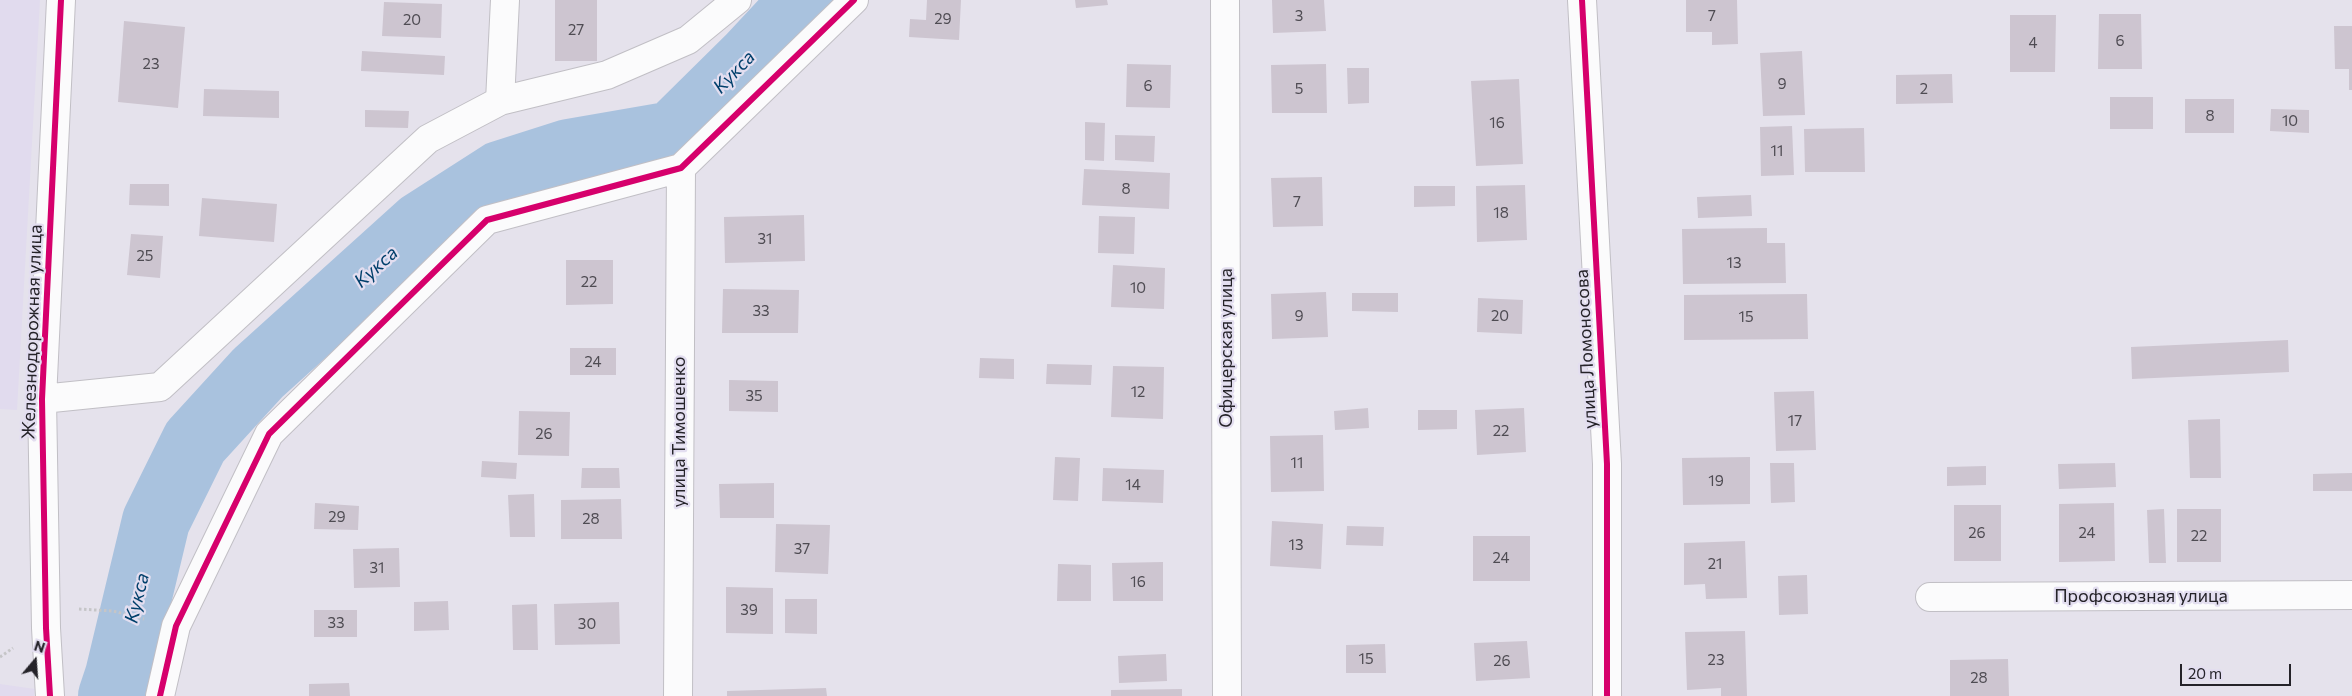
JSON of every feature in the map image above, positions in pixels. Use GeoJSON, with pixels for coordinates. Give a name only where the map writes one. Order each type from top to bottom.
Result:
{"type":"FeatureCollection","features":[{"type":"Feature","properties":{"kind":"street","name":"Железнодорожная улица"},"geometry":{"type":"LineString","coordinates":[[50,696],[46,628],[42,399],[61,0]]}},
{"type":"Feature","properties":{"kind":"street"},"geometry":{"type":"LineString","coordinates":[[500,101],[505,0]]}},
{"type":"Feature","properties":{"kind":"street"},"geometry":{"type":"LineString","coordinates":[[42,399],[160,387],[428,139],[500,101],[607,75],[688,40],[738,0]]}},
{"type":"Feature","properties":{"kind":"street"},"geometry":{"type":"LineString","coordinates":[[160,696],[176,626],[270,434],[487,220],[681,168],[854,0]]}},
{"type":"Feature","properties":{"kind":"street","name":"Офицерская улица"},"geometry":{"type":"LineString","coordinates":[[1225,0],[1227,696]]}},
{"type":"Feature","properties":{"kind":"street","name":"улица Ломоносова"},"geometry":{"type":"LineString","coordinates":[[1582,0],[1607,464],[1607,696]]}},
{"type":"Feature","properties":{"kind":"street","name":"улица Тимошенко"},"geometry":{"type":"LineString","coordinates":[[678,696],[681,168]]}},
{"type":"Feature","properties":{"kind":"street","name":"Профсоюзная улица"},"geometry":{"type":"LineString","coordinates":[[1930,597],[2352,595]]}},
{"type":"Feature","properties":{"kind":"path"},"geometry":{"type":"LineString","coordinates":[[113,611],[146,620]]}},
{"type":"Feature","properties":{"kind":"shaded area"},"geometry":{"type":"Polygon","coordinates":[[[0,0],[40,0],[17,410],[0,409],[0,0]]]}},
{"type":"Feature","properties":{"kind":"shaded area"},"geometry":{"type":"Polygon","coordinates":[[[0,684],[35,689],[34,696],[0,696],[0,684]]]}},
{"type":"Feature","properties":{"kind":"building"},"geometry":{"type":"Polygon","coordinates":[[[555,0],[597,0],[597,61],[555,61],[555,0]]]}},
{"type":"Feature","properties":{"kind":"building"},"geometry":{"type":"Polygon","coordinates":[[[927,0],[961,0],[959,40],[909,37],[910,19],[926,20],[927,0]]]}},
{"type":"Feature","properties":{"kind":"building"},"geometry":{"type":"Polygon","coordinates":[[[1075,0],[1107,0],[1108,5],[1076,8],[1075,0]]]}},
{"type":"Feature","properties":{"kind":"building"},"geometry":{"type":"Polygon","coordinates":[[[1272,0],[1324,0],[1326,31],[1273,33],[1272,0]]]}},
{"type":"Feature","properties":{"kind":"building"},"geometry":{"type":"Polygon","coordinates":[[[1686,0],[1737,0],[1738,44],[1712,45],[1712,32],[1686,32],[1686,0]]]}},
{"type":"Feature","properties":{"kind":"building"},"geometry":{"type":"Polygon","coordinates":[[[384,2],[442,4],[441,38],[382,36],[384,2]]]}},
{"type":"Feature","properties":{"kind":"building"},"geometry":{"type":"Polygon","coordinates":[[[2099,14],[2141,14],[2142,69],[2098,69],[2099,14]]]}},
{"type":"Feature","properties":{"kind":"building"},"geometry":{"type":"Polygon","coordinates":[[[2010,15],[2056,15],[2055,72],[2010,72],[2010,15]]]}},
{"type":"Feature","properties":{"kind":"building"},"geometry":{"type":"Polygon","coordinates":[[[124,21],[185,27],[178,108],[118,102],[124,21]]]}},
{"type":"Feature","properties":{"kind":"building"},"geometry":{"type":"Polygon","coordinates":[[[2334,26],[2352,26],[2352,90],[2349,90],[2349,69],[2335,69],[2334,26]]]}},
{"type":"Feature","properties":{"kind":"building"},"geometry":{"type":"Polygon","coordinates":[[[362,51],[445,56],[444,75],[361,71],[362,51]]]}},
{"type":"Feature","properties":{"kind":"building"},"geometry":{"type":"Polygon","coordinates":[[[1802,51],[1805,115],[1763,116],[1760,53],[1802,51]]]}},
{"type":"Feature","properties":{"kind":"building"},"geometry":{"type":"Polygon","coordinates":[[[1127,64],[1171,65],[1170,108],[1126,107],[1127,64]]]}},
{"type":"Feature","properties":{"kind":"building"},"geometry":{"type":"Polygon","coordinates":[[[1326,64],[1327,113],[1272,113],[1271,65],[1326,64]]]}},
{"type":"Feature","properties":{"kind":"building"},"geometry":{"type":"Polygon","coordinates":[[[1347,68],[1369,68],[1369,103],[1348,104],[1347,68]]]}},
{"type":"Feature","properties":{"kind":"building"},"geometry":{"type":"Polygon","coordinates":[[[1952,74],[1953,103],[1896,104],[1896,75],[1952,74]]]}},
{"type":"Feature","properties":{"kind":"building"},"geometry":{"type":"Polygon","coordinates":[[[1519,79],[1523,164],[1476,166],[1471,81],[1519,79]]]}},
{"type":"Feature","properties":{"kind":"building"},"geometry":{"type":"Polygon","coordinates":[[[204,89],[279,91],[279,118],[203,116],[204,89]]]}},
{"type":"Feature","properties":{"kind":"building"},"geometry":{"type":"Polygon","coordinates":[[[2110,97],[2153,97],[2153,129],[2110,129],[2110,97]]]}},
{"type":"Feature","properties":{"kind":"building"},"geometry":{"type":"Polygon","coordinates":[[[2185,99],[2234,99],[2234,133],[2185,133],[2185,99]]]}},
{"type":"Feature","properties":{"kind":"building"},"geometry":{"type":"Polygon","coordinates":[[[2271,109],[2309,110],[2309,133],[2270,131],[2271,109]]]}},
{"type":"Feature","properties":{"kind":"building"},"geometry":{"type":"Polygon","coordinates":[[[365,110],[409,111],[408,128],[365,127],[365,110]]]}},
{"type":"Feature","properties":{"kind":"building"},"geometry":{"type":"Polygon","coordinates":[[[1085,122],[1105,123],[1104,161],[1085,160],[1085,122]]]}},
{"type":"Feature","properties":{"kind":"building"},"geometry":{"type":"Polygon","coordinates":[[[1792,126],[1794,175],[1761,176],[1760,127],[1792,126]]]}},
{"type":"Feature","properties":{"kind":"building"},"geometry":{"type":"Polygon","coordinates":[[[1864,128],[1865,172],[1805,172],[1804,129],[1864,128]]]}},
{"type":"Feature","properties":{"kind":"building"},"geometry":{"type":"Polygon","coordinates":[[[1115,135],[1155,136],[1154,162],[1115,160],[1115,135]]]}},
{"type":"Feature","properties":{"kind":"building"},"geometry":{"type":"Polygon","coordinates":[[[1084,169],[1170,173],[1169,209],[1082,205],[1084,169]]]}},
{"type":"Feature","properties":{"kind":"building"},"geometry":{"type":"Polygon","coordinates":[[[1322,177],[1323,226],[1273,227],[1271,178],[1322,177]]]}},
{"type":"Feature","properties":{"kind":"building"},"geometry":{"type":"Polygon","coordinates":[[[130,184],[169,184],[169,206],[129,205],[130,184]]]}},
{"type":"Feature","properties":{"kind":"building"},"geometry":{"type":"Polygon","coordinates":[[[1525,185],[1527,240],[1477,242],[1476,186],[1525,185]]]}},
{"type":"Feature","properties":{"kind":"building"},"geometry":{"type":"Polygon","coordinates":[[[1414,186],[1455,186],[1455,206],[1414,207],[1414,186]]]}},
{"type":"Feature","properties":{"kind":"building"},"geometry":{"type":"Polygon","coordinates":[[[1751,195],[1752,216],[1698,218],[1697,197],[1751,195]]]}},
{"type":"Feature","properties":{"kind":"building"},"geometry":{"type":"Polygon","coordinates":[[[202,198],[277,204],[274,242],[199,236],[202,198]]]}},
{"type":"Feature","properties":{"kind":"building"},"geometry":{"type":"Polygon","coordinates":[[[804,215],[805,261],[725,263],[724,217],[804,215]]]}},
{"type":"Feature","properties":{"kind":"building"},"geometry":{"type":"Polygon","coordinates":[[[1099,216],[1135,217],[1134,254],[1098,253],[1099,216]]]}},
{"type":"Feature","properties":{"kind":"building"},"geometry":{"type":"Polygon","coordinates":[[[1767,228],[1767,243],[1785,243],[1786,283],[1683,284],[1682,229],[1767,228]]]}},
{"type":"Feature","properties":{"kind":"building"},"geometry":{"type":"Polygon","coordinates":[[[131,234],[163,236],[160,278],[127,275],[131,234]]]}},
{"type":"Feature","properties":{"kind":"building"},"geometry":{"type":"Polygon","coordinates":[[[566,260],[613,260],[613,304],[566,305],[566,260]]]}},
{"type":"Feature","properties":{"kind":"building"},"geometry":{"type":"Polygon","coordinates":[[[1113,265],[1165,268],[1164,309],[1111,307],[1113,265]]]}},
{"type":"Feature","properties":{"kind":"building"},"geometry":{"type":"Polygon","coordinates":[[[723,289],[799,290],[798,333],[722,333],[723,289]]]}},
{"type":"Feature","properties":{"kind":"building"},"geometry":{"type":"Polygon","coordinates":[[[1326,292],[1328,337],[1272,339],[1271,294],[1326,292]]]}},
{"type":"Feature","properties":{"kind":"building"},"geometry":{"type":"Polygon","coordinates":[[[1352,293],[1398,293],[1398,312],[1352,311],[1352,293]]]}},
{"type":"Feature","properties":{"kind":"building"},"geometry":{"type":"Polygon","coordinates":[[[1807,294],[1808,339],[1684,340],[1684,295],[1807,294]]]}},
{"type":"Feature","properties":{"kind":"building"},"geometry":{"type":"Polygon","coordinates":[[[1478,298],[1523,300],[1522,334],[1477,332],[1478,298]]]}},
{"type":"Feature","properties":{"kind":"building"},"geometry":{"type":"Polygon","coordinates":[[[2288,340],[2289,372],[2132,379],[2131,347],[2288,340]]]}},
{"type":"Feature","properties":{"kind":"building"},"geometry":{"type":"Polygon","coordinates":[[[570,348],[616,348],[616,375],[570,375],[570,348]]]}},
{"type":"Feature","properties":{"kind":"building"},"geometry":{"type":"Polygon","coordinates":[[[980,358],[1014,359],[1014,379],[979,378],[980,358]]]}},
{"type":"Feature","properties":{"kind":"building"},"geometry":{"type":"Polygon","coordinates":[[[1047,364],[1092,365],[1091,385],[1046,384],[1047,364]]]}},
{"type":"Feature","properties":{"kind":"building"},"geometry":{"type":"Polygon","coordinates":[[[1113,366],[1164,367],[1163,419],[1111,417],[1113,366]]]}},
{"type":"Feature","properties":{"kind":"building"},"geometry":{"type":"Polygon","coordinates":[[[729,380],[778,381],[778,412],[729,411],[729,380]]]}},
{"type":"Feature","properties":{"kind":"building"},"geometry":{"type":"Polygon","coordinates":[[[1814,391],[1816,450],[1776,451],[1774,392],[1814,391]]]}},
{"type":"Feature","properties":{"kind":"building"},"geometry":{"type":"Polygon","coordinates":[[[1368,408],[1369,428],[1335,430],[1334,411],[1368,408]]]}},
{"type":"Feature","properties":{"kind":"building"},"geometry":{"type":"Polygon","coordinates":[[[1524,408],[1526,452],[1477,455],[1475,410],[1524,408]]]}},
{"type":"Feature","properties":{"kind":"building"},"geometry":{"type":"Polygon","coordinates":[[[1418,410],[1457,410],[1457,429],[1418,430],[1418,410]]]}},
{"type":"Feature","properties":{"kind":"building"},"geometry":{"type":"Polygon","coordinates":[[[519,411],[570,412],[569,456],[518,455],[519,411]]]}},
{"type":"Feature","properties":{"kind":"building"},"geometry":{"type":"Polygon","coordinates":[[[2220,419],[2221,478],[2190,478],[2188,420],[2220,419]]]}},
{"type":"Feature","properties":{"kind":"building"},"geometry":{"type":"Polygon","coordinates":[[[1323,435],[1324,491],[1271,492],[1270,436],[1323,435]]]}},
{"type":"Feature","properties":{"kind":"building"},"geometry":{"type":"Polygon","coordinates":[[[1055,457],[1080,458],[1078,501],[1053,500],[1055,457]]]}},
{"type":"Feature","properties":{"kind":"building"},"geometry":{"type":"Polygon","coordinates":[[[1750,457],[1750,504],[1683,505],[1682,458],[1750,457]]]}},
{"type":"Feature","properties":{"kind":"building"},"geometry":{"type":"Polygon","coordinates":[[[482,461],[517,463],[516,479],[481,477],[482,461]]]}},
{"type":"Feature","properties":{"kind":"building"},"geometry":{"type":"Polygon","coordinates":[[[1770,463],[1794,463],[1795,502],[1771,503],[1770,463]]]}},
{"type":"Feature","properties":{"kind":"building"},"geometry":{"type":"Polygon","coordinates":[[[2115,463],[2116,487],[2059,489],[2058,464],[2115,463]]]}},
{"type":"Feature","properties":{"kind":"building"},"geometry":{"type":"Polygon","coordinates":[[[1986,466],[1986,485],[1947,486],[1947,467],[1986,466]]]}},
{"type":"Feature","properties":{"kind":"building"},"geometry":{"type":"Polygon","coordinates":[[[582,468],[619,468],[620,488],[581,488],[582,468]]]}},
{"type":"Feature","properties":{"kind":"building"},"geometry":{"type":"Polygon","coordinates":[[[1103,468],[1164,470],[1163,503],[1102,501],[1103,468]]]}},
{"type":"Feature","properties":{"kind":"building"},"geometry":{"type":"Polygon","coordinates":[[[2352,473],[2352,491],[2313,491],[2313,474],[2352,473]]]}},
{"type":"Feature","properties":{"kind":"building"},"geometry":{"type":"Polygon","coordinates":[[[774,483],[774,518],[720,518],[719,484],[774,483]]]}},
{"type":"Feature","properties":{"kind":"building"},"geometry":{"type":"Polygon","coordinates":[[[534,494],[535,537],[510,537],[508,495],[534,494]]]}},
{"type":"Feature","properties":{"kind":"building"},"geometry":{"type":"Polygon","coordinates":[[[621,499],[622,539],[561,539],[561,500],[621,499]]]}},
{"type":"Feature","properties":{"kind":"building"},"geometry":{"type":"Polygon","coordinates":[[[315,503],[359,506],[358,530],[314,529],[315,503]]]}},
{"type":"Feature","properties":{"kind":"building"},"geometry":{"type":"Polygon","coordinates":[[[2114,503],[2115,561],[2059,562],[2059,504],[2114,503]]]}},
{"type":"Feature","properties":{"kind":"building"},"geometry":{"type":"Polygon","coordinates":[[[1954,505],[2001,505],[2001,561],[1954,561],[1954,505]]]}},
{"type":"Feature","properties":{"kind":"building"},"geometry":{"type":"Polygon","coordinates":[[[2164,509],[2166,563],[2149,563],[2147,510],[2164,509]]]}},
{"type":"Feature","properties":{"kind":"building"},"geometry":{"type":"Polygon","coordinates":[[[2177,509],[2221,509],[2221,562],[2177,562],[2177,509]]]}},
{"type":"Feature","properties":{"kind":"building"},"geometry":{"type":"Polygon","coordinates":[[[1272,521],[1323,524],[1321,569],[1270,566],[1272,521]]]}},
{"type":"Feature","properties":{"kind":"building"},"geometry":{"type":"Polygon","coordinates":[[[776,524],[830,525],[828,574],[775,572],[776,524]]]}},
{"type":"Feature","properties":{"kind":"building"},"geometry":{"type":"Polygon","coordinates":[[[1347,526],[1384,527],[1383,546],[1346,545],[1347,526]]]}},
{"type":"Feature","properties":{"kind":"building"},"geometry":{"type":"Polygon","coordinates":[[[1473,536],[1530,536],[1530,581],[1473,581],[1473,536]]]}},
{"type":"Feature","properties":{"kind":"building"},"geometry":{"type":"Polygon","coordinates":[[[1745,541],[1747,598],[1706,599],[1705,584],[1684,585],[1684,543],[1745,541]]]}},
{"type":"Feature","properties":{"kind":"building"},"geometry":{"type":"Polygon","coordinates":[[[399,548],[400,587],[354,588],[353,549],[399,548]]]}},
{"type":"Feature","properties":{"kind":"building"},"geometry":{"type":"Polygon","coordinates":[[[1163,562],[1163,601],[1113,601],[1112,563],[1163,562]]]}},
{"type":"Feature","properties":{"kind":"building"},"geometry":{"type":"Polygon","coordinates":[[[1058,564],[1091,565],[1091,601],[1057,601],[1058,564]]]}},
{"type":"Feature","properties":{"kind":"building"},"geometry":{"type":"Polygon","coordinates":[[[1807,575],[1808,614],[1779,615],[1778,576],[1807,575]]]}},
{"type":"Feature","properties":{"kind":"building"},"geometry":{"type":"Polygon","coordinates":[[[726,587],[773,588],[773,634],[726,633],[726,587]]]}},
{"type":"Feature","properties":{"kind":"building"},"geometry":{"type":"Polygon","coordinates":[[[785,599],[817,599],[817,634],[785,633],[785,599]]]}},
{"type":"Feature","properties":{"kind":"building"},"geometry":{"type":"Polygon","coordinates":[[[448,601],[449,630],[414,631],[414,602],[448,601]]]}},
{"type":"Feature","properties":{"kind":"building"},"geometry":{"type":"Polygon","coordinates":[[[619,602],[620,644],[555,645],[554,604],[619,602]]]}},
{"type":"Feature","properties":{"kind":"building"},"geometry":{"type":"Polygon","coordinates":[[[537,604],[538,650],[513,650],[512,605],[537,604]]]}},
{"type":"Feature","properties":{"kind":"building"},"geometry":{"type":"Polygon","coordinates":[[[314,610],[357,610],[357,637],[314,637],[314,610]]]}},
{"type":"Feature","properties":{"kind":"building"},"geometry":{"type":"Polygon","coordinates":[[[1745,631],[1747,696],[1721,696],[1721,688],[1687,690],[1685,632],[1745,631]]]}},
{"type":"Feature","properties":{"kind":"building"},"geometry":{"type":"Polygon","coordinates":[[[1527,641],[1530,678],[1476,681],[1474,643],[1527,641]]]}},
{"type":"Feature","properties":{"kind":"building"},"geometry":{"type":"Polygon","coordinates":[[[1385,644],[1386,673],[1346,673],[1346,645],[1385,644]]]}},
{"type":"Feature","properties":{"kind":"building"},"geometry":{"type":"Polygon","coordinates":[[[1166,654],[1167,681],[1119,683],[1118,656],[1166,654]]]}},
{"type":"Feature","properties":{"kind":"building"},"geometry":{"type":"Polygon","coordinates":[[[2008,659],[2009,696],[1950,696],[1950,660],[2008,659]]]}},
{"type":"Feature","properties":{"kind":"building"},"geometry":{"type":"Polygon","coordinates":[[[349,683],[350,696],[309,696],[309,684],[349,683]]]}},
{"type":"Feature","properties":{"kind":"building"},"geometry":{"type":"Polygon","coordinates":[[[826,688],[827,696],[727,696],[727,691],[826,688]]]}},
{"type":"Feature","properties":{"kind":"building"},"geometry":{"type":"Polygon","coordinates":[[[1182,689],[1182,696],[1111,696],[1111,690],[1182,689]]]}},
{"type":"Feature","properties":{"kind":"waterway","name":"Кукса"},"geometry":{"type":"LineString","coordinates":[[112,696],[119,675],[156,521],[195,442],[258,373],[422,225],[500,175],[569,153],[673,135],[751,58],[805,0]]}},
{"type":"Feature","properties":{"kind":"cycle path"},"geometry":{"type":"LineString","coordinates":[[50,696],[46,628],[42,399],[61,0]]}},
{"type":"Feature","properties":{"kind":"cycle path"},"geometry":{"type":"LineString","coordinates":[[160,696],[176,626],[269,434],[487,220],[681,168],[854,0]]}},
{"type":"Feature","properties":{"kind":"cycle path"},"geometry":{"type":"LineString","coordinates":[[1582,0],[1607,464],[1607,696]]}}]}
